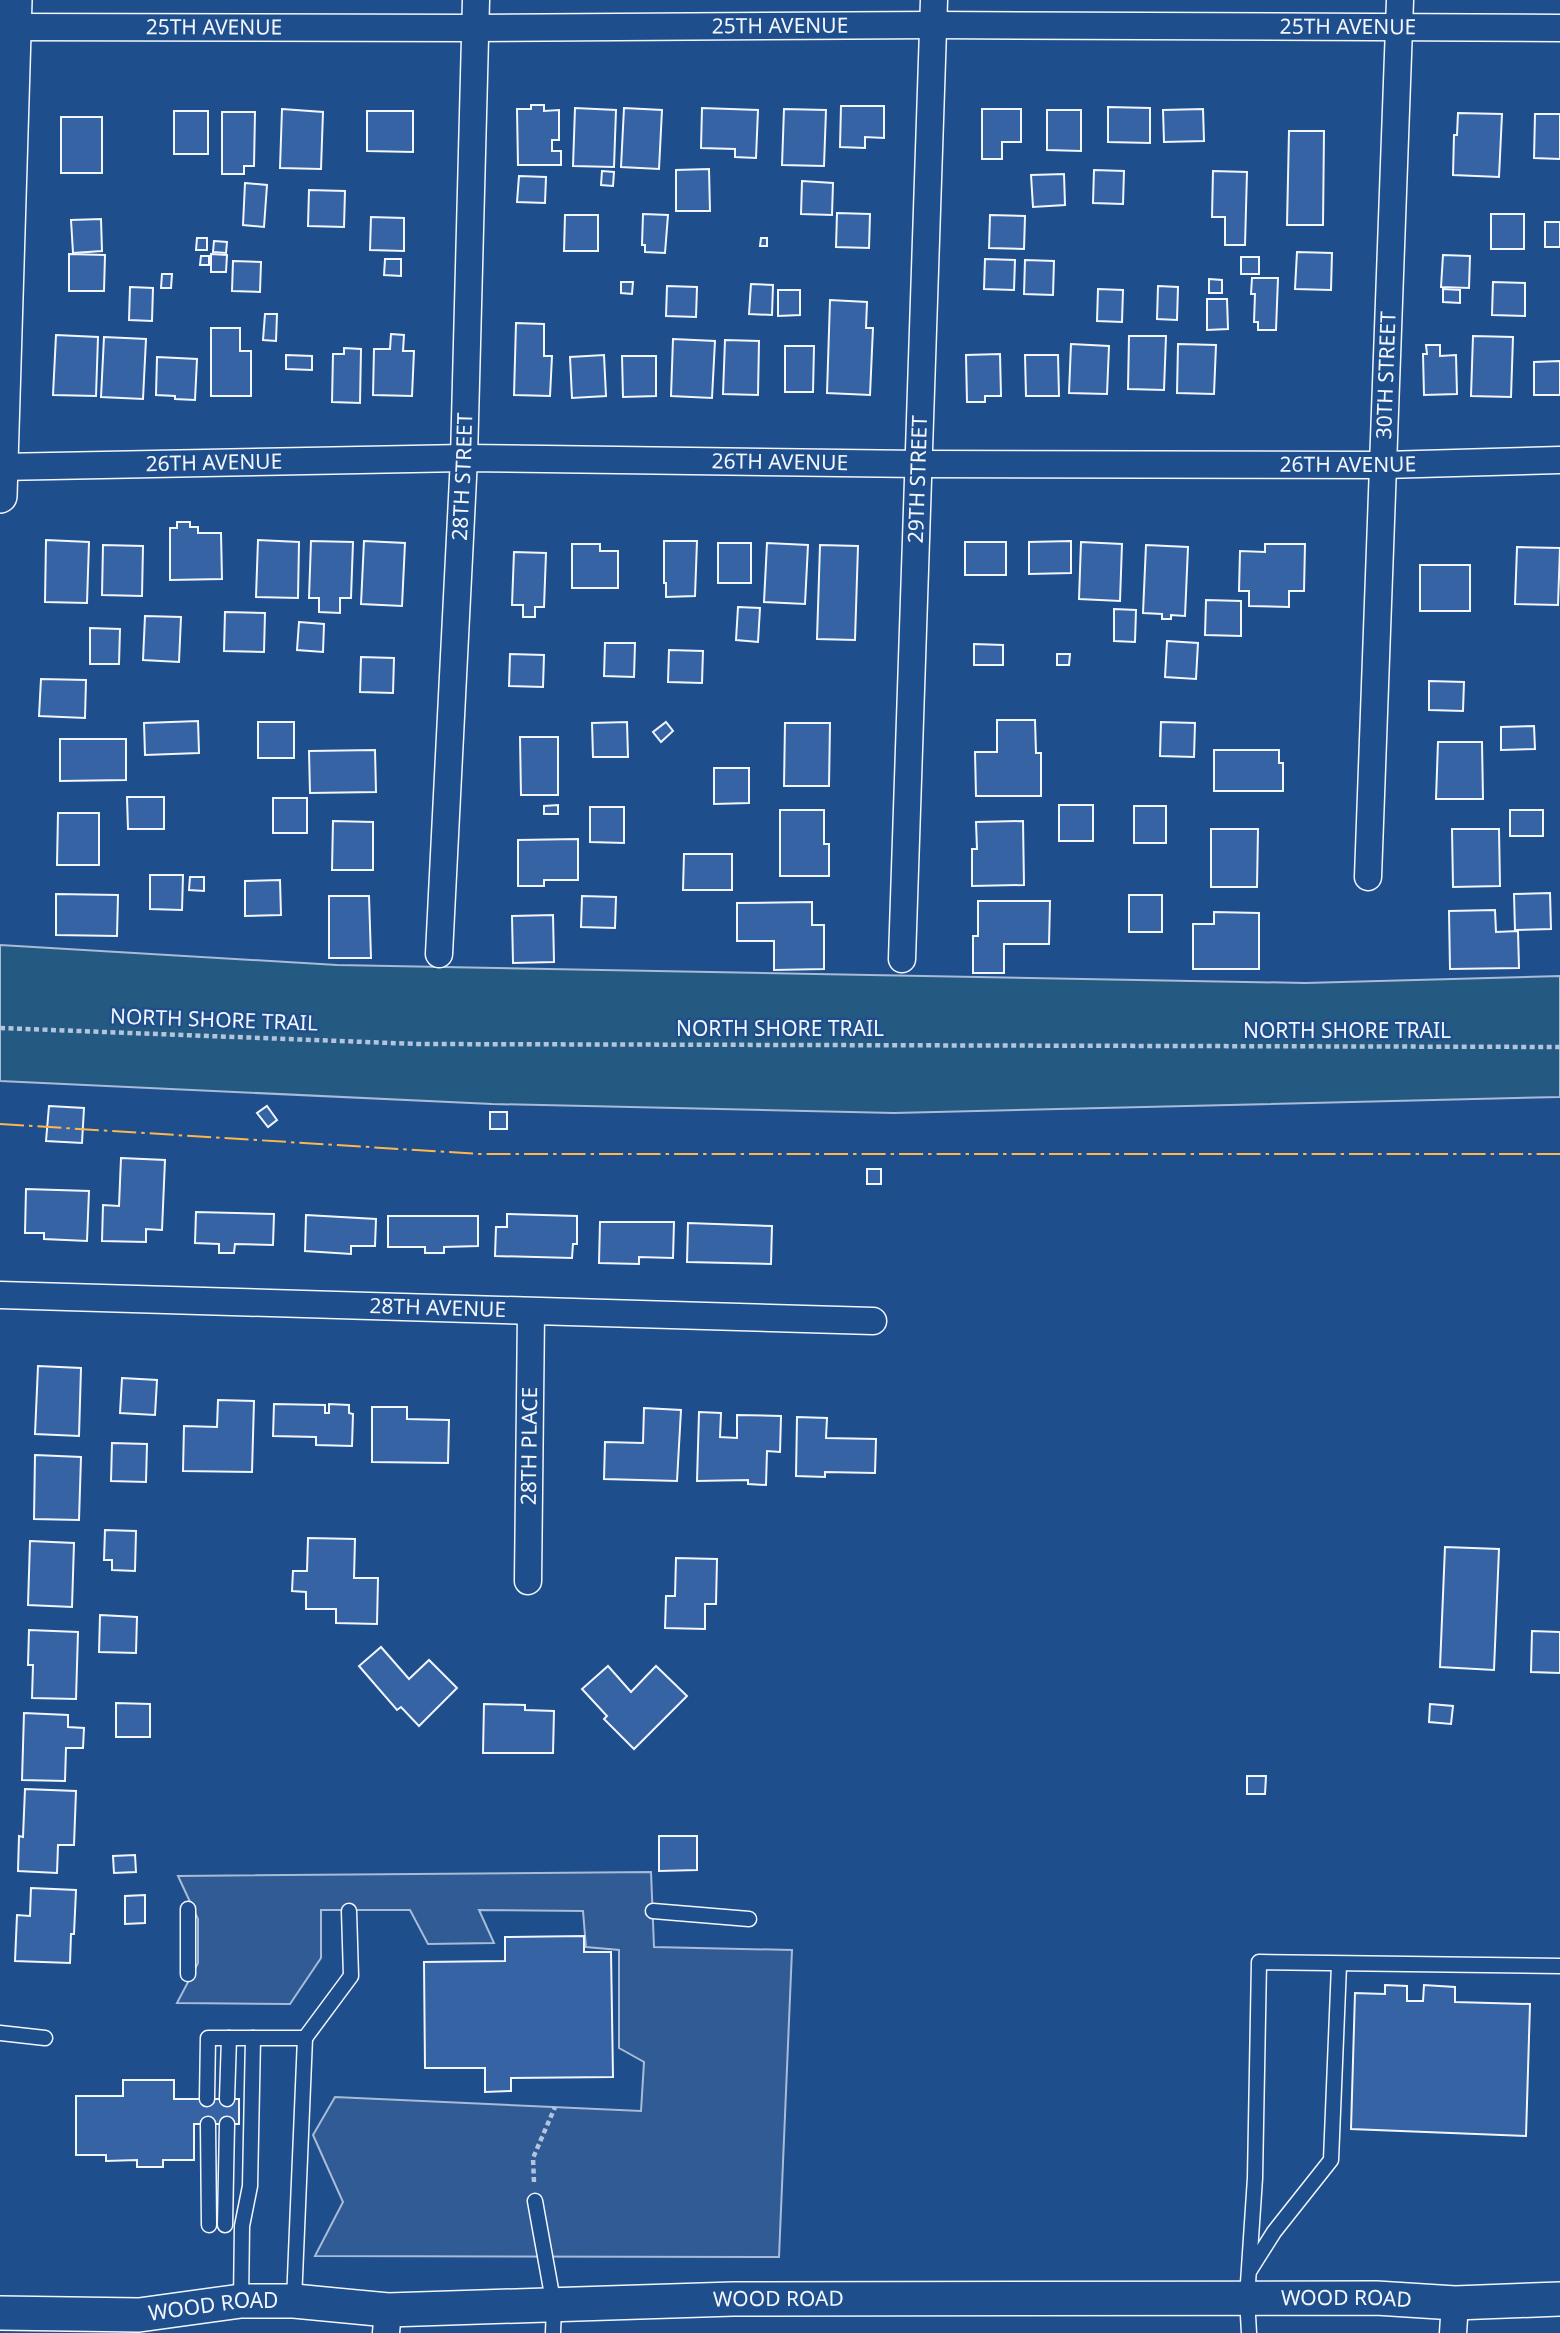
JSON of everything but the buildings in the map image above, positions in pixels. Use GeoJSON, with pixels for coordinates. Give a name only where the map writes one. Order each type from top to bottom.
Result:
{"type":"FeatureCollection","features":[{"type":"Feature","properties":{"kind":"street","name":"28TH STREET"},"geometry":{"type":"LineString","coordinates":[[439,954],[464,458],[476,0]]}},
{"type":"Feature","properties":{"kind":"street","name":"25TH AVENUE"},"geometry":{"type":"LineString","coordinates":[[10,18],[475,29],[934,13],[1400,13],[1560,28]]}},
{"type":"Feature","properties":{"kind":"street","name":"29TH STREET"},"geometry":{"type":"LineString","coordinates":[[902,959],[934,13]]}},
{"type":"Feature","properties":{"kind":"street","name":"30TH STREET"},"geometry":{"type":"LineString","coordinates":[[1368,877],[1400,13]]}},
{"type":"Feature","properties":{"kind":"street"},"geometry":{"type":"LineString","coordinates":[[0,496],[10,18]]}},
{"type":"Feature","properties":{"kind":"street","name":"26TH AVENUE"},"geometry":{"type":"LineString","coordinates":[[0,467],[464,458],[919,464],[1384,465],[1560,460]]}},
{"type":"Feature","properties":{"kind":"street","name":"28TH AVENUE"},"geometry":{"type":"LineString","coordinates":[[0,1295],[873,1321]]}},
{"type":"Feature","properties":{"kind":"street","name":"28TH PLACE"},"geometry":{"type":"LineString","coordinates":[[528,1581],[531,1312]]}},
{"type":"Feature","properties":{"kind":"street","name":"WOOD ROAD"},"geometry":{"type":"LineString","coordinates":[[0,2313],[139,2315],[242,2301],[293,2301],[387,2322],[553,2319],[747,2299],[1248,2284],[1376,2298],[1454,2318],[1560,2299]]}},
{"type":"Feature","properties":{"kind":"lane"},"geometry":{"type":"LineString","coordinates":[[188,1909],[188,1974]]}},
{"type":"Feature","properties":{"kind":"lane"},"geometry":{"type":"LineString","coordinates":[[293,2301],[305,2038],[351,1976],[349,1911]]}},
{"type":"Feature","properties":{"kind":"lane"},"geometry":{"type":"LineString","coordinates":[[653,1911],[749,1919]]}},
{"type":"Feature","properties":{"kind":"lane"},"geometry":{"type":"LineString","coordinates":[[1249,2333],[1248,2284],[1255,2178],[1258,1962],[1560,1966]]}},
{"type":"Feature","properties":{"kind":"lane"},"geometry":{"type":"LineString","coordinates":[[1248,2284],[1274,2232],[1331,2160],[1339,1965]]}},
{"type":"Feature","properties":{"kind":"lane"},"geometry":{"type":"LineString","coordinates":[[0,2033],[45,2038]]}},
{"type":"Feature","properties":{"kind":"lane"},"geometry":{"type":"LineString","coordinates":[[207,2099],[208,2038],[305,2038]]}},
{"type":"Feature","properties":{"kind":"lane"},"geometry":{"type":"LineString","coordinates":[[227,2099],[229,2038]]}},
{"type":"Feature","properties":{"kind":"lane"},"geometry":{"type":"LineString","coordinates":[[242,2301],[242,2226],[250,2186],[253,2038]]}},
{"type":"Feature","properties":{"kind":"lane"},"geometry":{"type":"LineString","coordinates":[[208,2124],[209,2225]]}},
{"type":"Feature","properties":{"kind":"lane"},"geometry":{"type":"LineString","coordinates":[[225,2225],[227,2124]]}},
{"type":"Feature","properties":{"kind":"lane"},"geometry":{"type":"LineString","coordinates":[[535,2201],[553,2319]]}},
{"type":"Feature","properties":{"kind":"path","name":"NORTH SHORE TRAIL"},"geometry":{"type":"LineString","coordinates":[[0,1028],[432,1044],[1560,1047]]}},
{"type":"Feature","properties":{"kind":"path"},"geometry":{"type":"LineString","coordinates":[[535,2201],[533,2158],[555,2107]]}},
{"type":"Feature","properties":{"kind":"shaded area"},"geometry":{"type":"Polygon","coordinates":[[[0,945],[337,965],[1305,983],[1560,976],[1560,1097],[894,1113],[492,1104],[0,1081],[0,945]]]}},
{"type":"Feature","properties":{"kind":"shaded area"},"geometry":{"type":"Polygon","coordinates":[[[651,1872],[654,1947],[792,1950],[779,2257],[315,2256],[343,2202],[313,2135],[335,2097],[641,2111],[644,2062],[619,2048],[619,1950],[586,1947],[583,1911],[479,1910],[494,1943],[428,1944],[410,1910],[321,1910],[321,1958],[290,2004],[177,2003],[198,1963],[198,1919],[178,1876],[651,1872]]]}},
{"type":"Feature","properties":{"kind":"power"},"geometry":{"type":"LineString","coordinates":[[0,1124],[480,1154],[1560,1154]]}}]}
